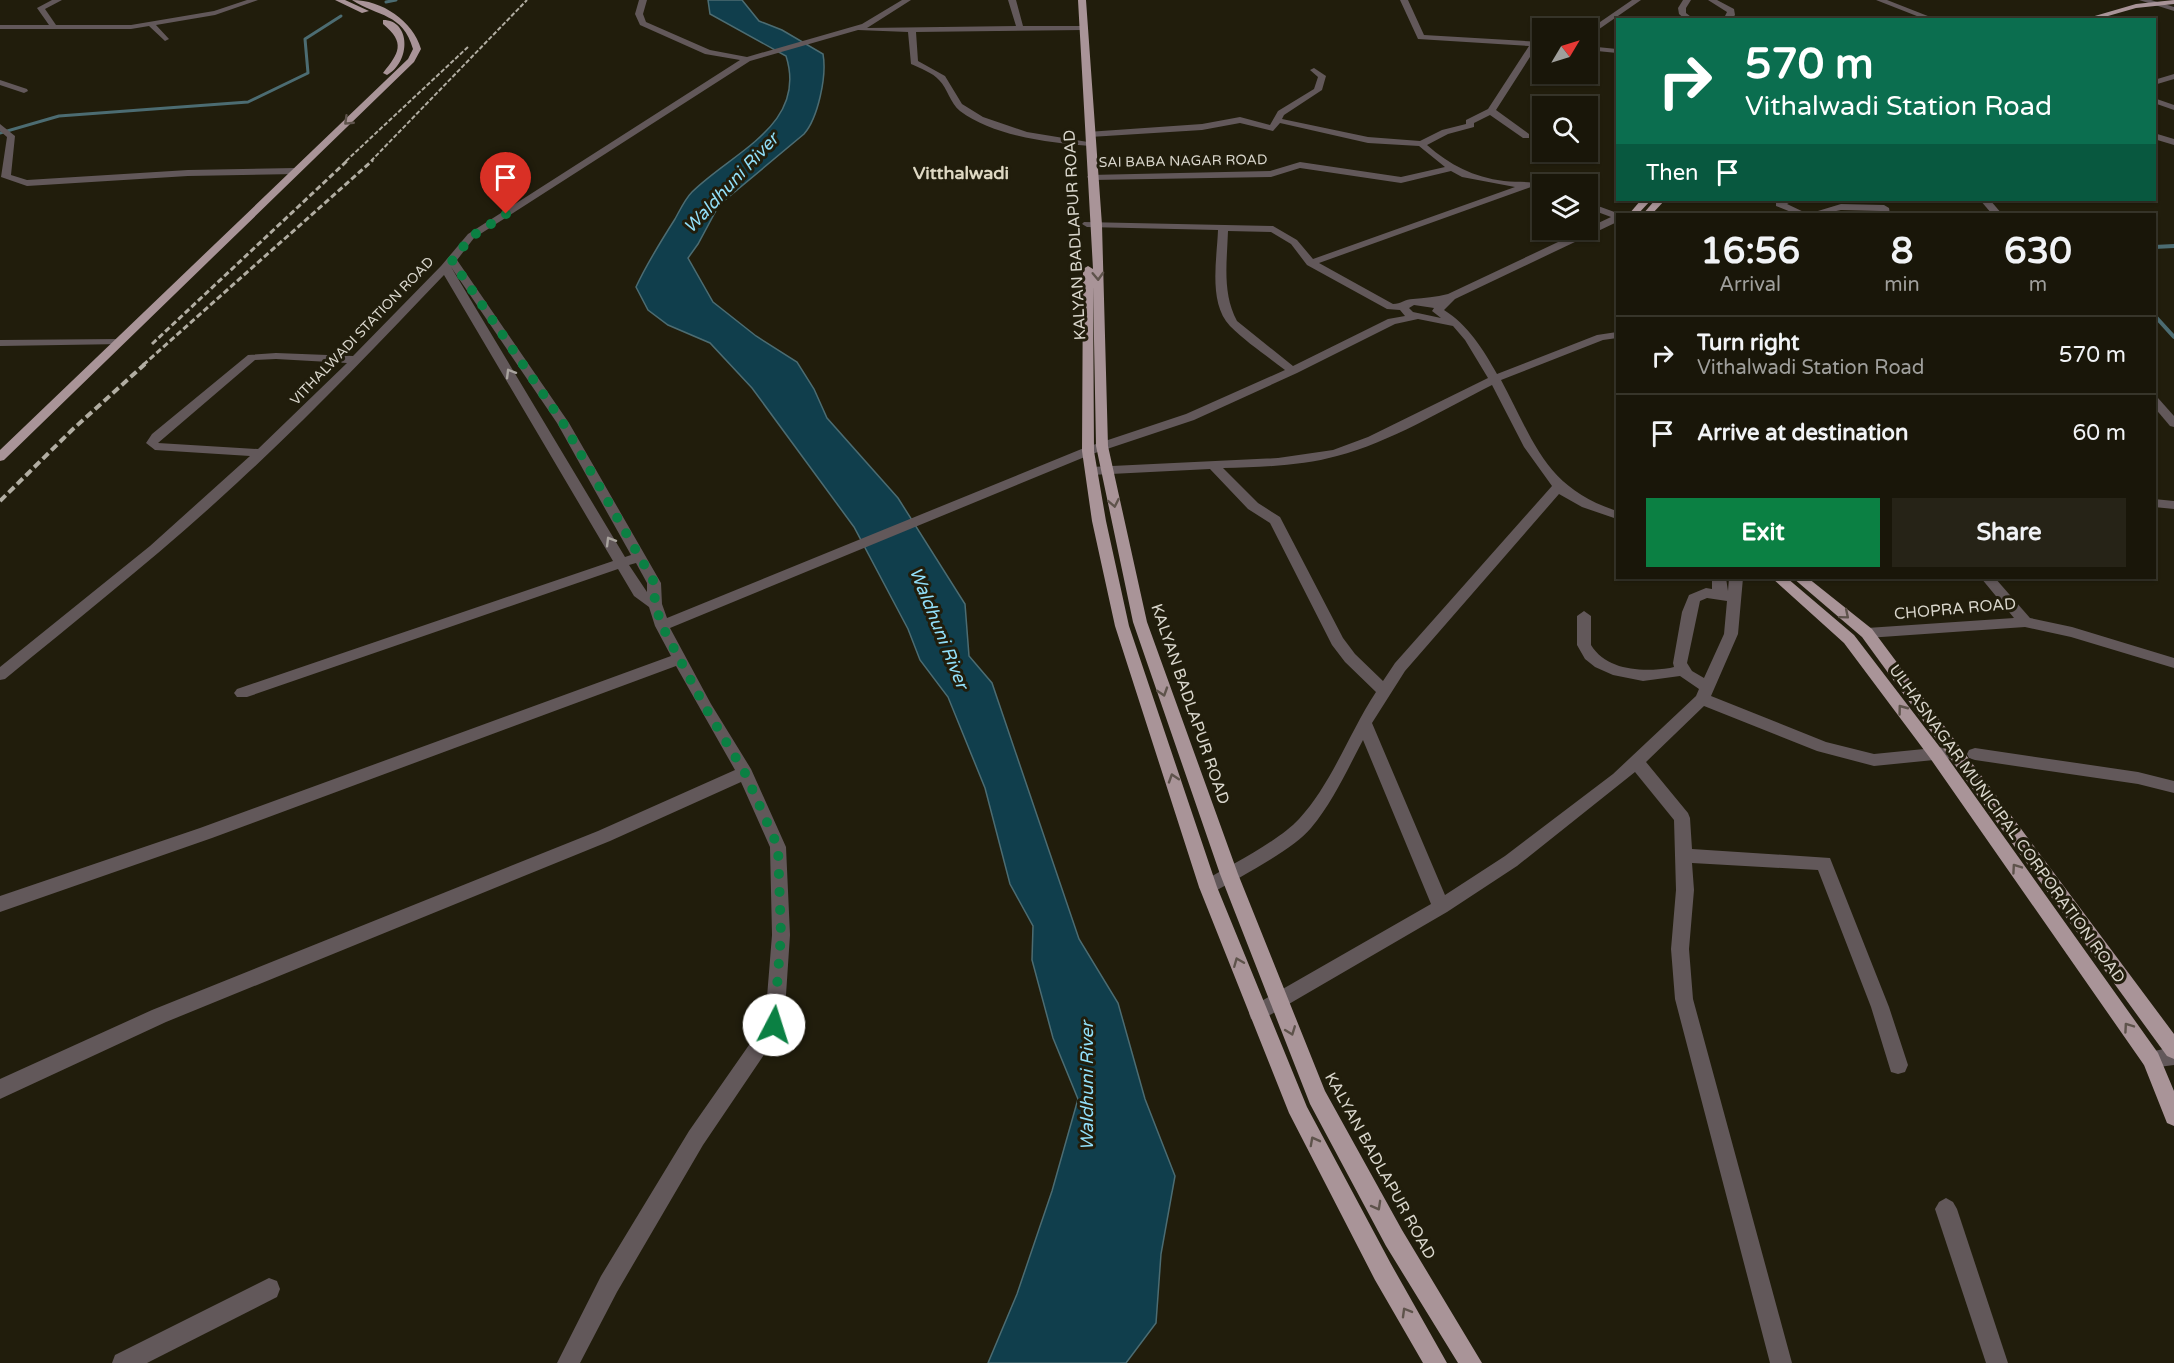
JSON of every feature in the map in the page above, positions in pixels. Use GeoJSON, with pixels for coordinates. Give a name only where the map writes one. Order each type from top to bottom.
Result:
{"type":"FeatureCollection","features":[{"type":"Feature","properties":{"kind":"main road"},"geometry":{"type":"LineString","coordinates":[[0,457],[20,432],[143,313],[408,63],[417,49],[411,30],[391,15],[358,3],[339,0]]}},
{"type":"Feature","properties":{"kind":"main road","name":"KALYAN BADLAPUR ROAD"},"geometry":{"type":"LineString","coordinates":[[1073,0],[1080,28]]}},
{"type":"Feature","properties":{"kind":"main road","name":"KALYAN BADLAPUR ROAD"},"geometry":{"type":"LineString","coordinates":[[1082,0],[1080,28],[1092,225]]}},
{"type":"Feature","properties":{"kind":"main road"},"geometry":{"type":"LineString","coordinates":[[143,313],[282,171],[396,63],[401,54],[403,42],[401,35],[382,18],[358,3]]}},
{"type":"Feature","properties":{"kind":"main road"},"geometry":{"type":"LineString","coordinates":[[2109,18],[2160,5]]}},
{"type":"Feature","properties":{"kind":"main road"},"geometry":{"type":"LineString","coordinates":[[2091,18],[2136,6],[2174,5]]}},
{"type":"Feature","properties":{"kind":"main road"},"geometry":{"type":"LineString","coordinates":[[396,63],[408,63]]}},
{"type":"Feature","properties":{"kind":"main road","name":"KALYAN BADLAPUR ROAD"},"geometry":{"type":"LineString","coordinates":[[1087,140],[1092,177],[1095,448],[1122,626],[1208,887],[1299,1113],[1383,1272],[1436,1363]]}},
{"type":"Feature","properties":{"kind":"main road"},"geometry":{"type":"LineString","coordinates":[[1634,213],[1652,201]]}},
{"type":"Feature","properties":{"kind":"main road"},"geometry":{"type":"LineString","coordinates":[[0,445],[20,432]]}},
{"type":"Feature","properties":{"kind":"main road","name":"KALYAN BADLAPUR ROAD"},"geometry":{"type":"LineString","coordinates":[[1099,471],[1140,622],[1228,874],[1322,1107],[1394,1238],[1471,1363]]}},
{"type":"Feature","properties":{"kind":"main road","name":"ULHASNAGAR MUNICIPAL CORPORATION ROAD"},"geometry":{"type":"LineString","coordinates":[[1780,579],[1849,639],[1936,754],[2151,1059],[2174,1116]]}},
{"type":"Feature","properties":{"kind":"main road","name":"ULHASNAGAR MUNICIPAL CORPORATION ROAD"},"geometry":{"type":"LineString","coordinates":[[1801,579],[1867,633],[2174,1050]]}},
{"type":"Feature","properties":{"kind":"street"},"geometry":{"type":"LineString","coordinates":[[53,26],[41,8],[58,0]]}},
{"type":"Feature","properties":{"kind":"street"},"geometry":{"type":"LineString","coordinates":[[0,27],[122,28],[219,12],[254,0]]}},
{"type":"Feature","properties":{"kind":"street"},"geometry":{"type":"LineString","coordinates":[[643,0],[639,14],[643,23],[708,52],[752,57]]}},
{"type":"Feature","properties":{"kind":"street","name":"VITHALWADI STATION ROAD"},"geometry":{"type":"LineString","coordinates":[[0,675],[155,549],[261,453],[356,360],[449,264],[471,237],[752,57],[865,26],[907,0]]}},
{"type":"Feature","properties":{"kind":"street"},"geometry":{"type":"LineString","coordinates":[[1012,0],[1020,27]]}},
{"type":"Feature","properties":{"kind":"street"},"geometry":{"type":"LineString","coordinates":[[1404,0],[1421,37],[1532,44]]}},
{"type":"Feature","properties":{"kind":"street"},"geometry":{"type":"LineString","coordinates":[[1598,27],[1637,0]]}},
{"type":"Feature","properties":{"kind":"street"},"geometry":{"type":"LineString","coordinates":[[1687,0],[1682,8],[1683,14],[1689,18]]}},
{"type":"Feature","properties":{"kind":"street"},"geometry":{"type":"LineString","coordinates":[[1712,0],[1731,11],[1728,18]]}},
{"type":"Feature","properties":{"kind":"street"},"geometry":{"type":"LineString","coordinates":[[1880,0],[1930,18]]}},
{"type":"Feature","properties":{"kind":"street"},"geometry":{"type":"LineString","coordinates":[[2143,0],[2160,5]]}},
{"type":"Feature","properties":{"kind":"street"},"geometry":{"type":"LineString","coordinates":[[176,20],[184,30]]}},
{"type":"Feature","properties":{"kind":"street"},"geometry":{"type":"LineString","coordinates":[[151,24],[165,39]]}},
{"type":"Feature","properties":{"kind":"street"},"geometry":{"type":"LineString","coordinates":[[848,30],[1080,28]]}},
{"type":"Feature","properties":{"kind":"street"},"geometry":{"type":"LineString","coordinates":[[912,30],[914,62],[937,73],[965,111],[1010,131],[1054,141],[1087,140],[1202,127],[1240,120],[1273,128],[1281,113],[1318,90],[1322,76],[1314,70]]}},
{"type":"Feature","properties":{"kind":"street"},"geometry":{"type":"LineString","coordinates":[[1598,49],[1616,51]]}},
{"type":"Feature","properties":{"kind":"street"},"geometry":{"type":"LineString","coordinates":[[1277,120],[1368,140],[1421,144],[1444,132],[1471,125],[1469,122],[1473,119],[1491,111],[1532,53]]}},
{"type":"Feature","properties":{"kind":"street"},"geometry":{"type":"LineString","coordinates":[[2156,82],[2174,76]]}},
{"type":"Feature","properties":{"kind":"street"},"geometry":{"type":"LineString","coordinates":[[0,82],[24,91]]}},
{"type":"Feature","properties":{"kind":"street"},"geometry":{"type":"LineString","coordinates":[[2156,101],[2174,108]]}},
{"type":"Feature","properties":{"kind":"street"},"geometry":{"type":"LineString","coordinates":[[1491,111],[1526,136]]}},
{"type":"Feature","properties":{"kind":"street"},"geometry":{"type":"LineString","coordinates":[[0,127],[11,136],[6,177],[27,183],[188,173],[296,171]]}},
{"type":"Feature","properties":{"kind":"street"},"geometry":{"type":"LineString","coordinates":[[2156,137],[2174,142]]}},
{"type":"Feature","properties":{"kind":"street"},"geometry":{"type":"LineString","coordinates":[[1421,144],[1451,168],[1465,175],[1490,181],[1531,184]]}},
{"type":"Feature","properties":{"kind":"street","name":"SAI BABA NAGAR ROAD"},"geometry":{"type":"LineString","coordinates":[[1092,177],[1271,174],[1300,165],[1401,180],[1451,168]]}},
{"type":"Feature","properties":{"kind":"street"},"geometry":{"type":"LineString","coordinates":[[1311,263],[1531,184]]}},
{"type":"Feature","properties":{"kind":"street"},"geometry":{"type":"LineString","coordinates":[[1787,201],[1779,204],[1801,213]]}},
{"type":"Feature","properties":{"kind":"street"},"geometry":{"type":"LineString","coordinates":[[1985,201],[1996,213]]}},
{"type":"Feature","properties":{"kind":"street"},"geometry":{"type":"LineString","coordinates":[[1817,213],[1841,207],[1884,208],[1885,213]]}},
{"type":"Feature","properties":{"kind":"street"},"geometry":{"type":"LineString","coordinates":[[1598,210],[1616,218]]}},
{"type":"Feature","properties":{"kind":"street"},"geometry":{"type":"LineString","coordinates":[[1092,225],[1273,229],[1294,242],[1311,263],[1391,307],[1451,297],[1616,218]]}},
{"type":"Feature","properties":{"kind":"street"},"geometry":{"type":"LineString","coordinates":[[1223,228],[1222,291],[1228,315],[1233,323],[1293,371]]}},
{"type":"Feature","properties":{"kind":"street"},"geometry":{"type":"LineString","coordinates":[[449,264],[563,423],[640,557],[654,582],[655,604],[662,626],[705,707],[745,773],[778,847],[781,935],[774,1025],[696,1138],[609,1284],[568,1363]]}},
{"type":"Feature","properties":{"kind":"street"},"geometry":{"type":"LineString","coordinates":[[449,264],[639,593],[655,604]]}},
{"type":"Feature","properties":{"kind":"street"},"geometry":{"type":"LineString","coordinates":[[1434,314],[1451,297]]}},
{"type":"Feature","properties":{"kind":"street"},"geometry":{"type":"LineString","coordinates":[[1423,302],[1433,305],[1434,314]]}},
{"type":"Feature","properties":{"kind":"street"},"geometry":{"type":"LineString","coordinates":[[1406,305],[1406,313],[1415,317]]}},
{"type":"Feature","properties":{"kind":"street"},"geometry":{"type":"LineString","coordinates":[[1392,321],[1406,305]]}},
{"type":"Feature","properties":{"kind":"street"},"geometry":{"type":"LineString","coordinates":[[662,626],[1095,448],[1190,417],[1293,371],[1392,321],[1434,314],[1460,327],[1494,379],[1546,472],[1559,486],[1578,500],[1616,515]]}},
{"type":"Feature","properties":{"kind":"street"},"geometry":{"type":"LineString","coordinates":[[1099,471],[1278,462],[1335,453],[1372,440],[1494,379],[1601,337],[1616,335]]}},
{"type":"Feature","properties":{"kind":"street"},"geometry":{"type":"LineString","coordinates":[[0,343],[113,342]]}},
{"type":"Feature","properties":{"kind":"street"},"geometry":{"type":"LineString","coordinates":[[261,453],[170,448],[155,446],[152,443],[156,437],[252,357],[356,360]]}},
{"type":"Feature","properties":{"kind":"street"},"geometry":{"type":"LineString","coordinates":[[2156,392],[2173,418]]}},
{"type":"Feature","properties":{"kind":"street"},"geometry":{"type":"LineString","coordinates":[[2156,402],[2173,418]]}},
{"type":"Feature","properties":{"kind":"street"},"geometry":{"type":"LineString","coordinates":[[2156,418],[2173,418]]}},
{"type":"Feature","properties":{"kind":"street"},"geometry":{"type":"LineString","coordinates":[[1214,466],[1253,506],[1275,520],[1337,641],[1350,658],[1383,690]]}},
{"type":"Feature","properties":{"kind":"street"},"geometry":{"type":"LineString","coordinates":[[570,474],[588,467]]}},
{"type":"Feature","properties":{"kind":"street"},"geometry":{"type":"LineString","coordinates":[[1208,887],[1264,854],[1304,825],[1327,793],[1383,690],[1400,667],[1559,486]]}},
{"type":"Feature","properties":{"kind":"street"},"geometry":{"type":"LineString","coordinates":[[2156,503],[2174,505]]}},
{"type":"Feature","properties":{"kind":"street"},"geometry":{"type":"LineString","coordinates":[[242,693],[640,557]]}},
{"type":"Feature","properties":{"kind":"street"},"geometry":{"type":"LineString","coordinates":[[1258,1013],[1442,907],[1511,861],[1619,778],[1705,693],[1731,634],[1727,595],[1719,579]]}},
{"type":"Feature","properties":{"kind":"street"},"geometry":{"type":"LineString","coordinates":[[1727,595],[1735,579]]}},
{"type":"Feature","properties":{"kind":"street","name":"CHOPRA ROAD"},"geometry":{"type":"LineString","coordinates":[[1989,579],[2025,622]]}},
{"type":"Feature","properties":{"kind":"street"},"geometry":{"type":"LineString","coordinates":[[1727,595],[1706,593],[1695,598],[1687,622],[1680,663],[1682,670],[1705,693],[1823,747],[1874,760],[1954,752]]}},
{"type":"Feature","properties":{"kind":"street"},"geometry":{"type":"LineString","coordinates":[[1584,616],[1584,644],[1590,656],[1605,667],[1648,676],[1670,676],[1682,670]]}},
{"type":"Feature","properties":{"kind":"street"},"geometry":{"type":"LineString","coordinates":[[2025,622],[2072,632],[2174,663]]}},
{"type":"Feature","properties":{"kind":"street","name":"CHOPRA ROAD"},"geometry":{"type":"LineString","coordinates":[[1867,633],[2025,622]]}},
{"type":"Feature","properties":{"kind":"street"},"geometry":{"type":"LineString","coordinates":[[0,904],[217,829],[680,658]]}},
{"type":"Feature","properties":{"kind":"street"},"geometry":{"type":"LineString","coordinates":[[1364,723],[1442,907]]}},
{"type":"Feature","properties":{"kind":"street"},"geometry":{"type":"LineString","coordinates":[[1975,754],[2138,778],[2174,787]]}},
{"type":"Feature","properties":{"kind":"street"},"geometry":{"type":"LineString","coordinates":[[1635,761],[1682,818],[1685,890],[1680,949],[1684,999],[1781,1363]]}},
{"type":"Feature","properties":{"kind":"street"},"geometry":{"type":"LineString","coordinates":[[0,1089],[159,1016],[604,837],[745,773]]}},
{"type":"Feature","properties":{"kind":"street"},"geometry":{"type":"LineString","coordinates":[[1684,856],[1824,863],[1880,1007],[1898,1065]]}},
{"type":"Feature","properties":{"kind":"street"},"geometry":{"type":"LineString","coordinates":[[2151,1059],[2174,1056]]}},
{"type":"Feature","properties":{"kind":"street"},"geometry":{"type":"LineString","coordinates":[[1946,1209],[1997,1363]]}},
{"type":"Feature","properties":{"kind":"street"},"geometry":{"type":"LineString","coordinates":[[123,1363],[269,1289]]}},
{"type":"Feature","properties":{"kind":"water","name":"Waldhuni River"},"geometry":{"type":"Polygon","coordinates":[[[708,0],[742,0],[759,21],[782,30],[823,54],[824,74],[817,107],[804,134],[719,205],[688,258],[713,302],[756,336],[797,362],[814,389],[827,418],[898,498],[965,604],[969,656],[992,683],[1079,939],[1118,1003],[1145,1099],[1175,1176],[1161,1254],[1156,1323],[1126,1363],[988,1363],[1017,1294],[1052,1191],[1078,1099],[1053,1038],[1032,960],[1033,926],[1010,884],[985,788],[948,697],[920,660],[908,629],[854,527],[752,388],[710,343],[668,325],[648,310],[636,287],[654,252],[689,195],[762,135],[776,119],[786,101],[790,80],[786,56],[710,14],[708,0]]]}},
{"type":"Feature","properties":{"kind":"waterway"},"geometry":{"type":"LineString","coordinates":[[386,2],[396,0]]}},
{"type":"Feature","properties":{"kind":"waterway"},"geometry":{"type":"LineString","coordinates":[[0,133],[59,116],[248,102],[308,73],[305,39],[341,16]]}},
{"type":"Feature","properties":{"kind":"waterway"},"geometry":{"type":"LineString","coordinates":[[2156,247],[2174,246]]}},
{"type":"Feature","properties":{"kind":"waterway"},"geometry":{"type":"LineString","coordinates":[[2156,317],[2174,337]]}},
{"type":"Feature","properties":{"kind":"railway"},"geometry":{"type":"LineString","coordinates":[[371,161],[527,0]]}},
{"type":"Feature","properties":{"kind":"railway"},"geometry":{"type":"LineString","coordinates":[[346,161],[469,46]]}},
{"type":"Feature","properties":{"kind":"railway"},"geometry":{"type":"LineString","coordinates":[[152,344],[348,160]]}},
{"type":"Feature","properties":{"kind":"railway"},"geometry":{"type":"LineString","coordinates":[[143,365],[373,160]]}},
{"type":"Feature","properties":{"kind":"railway"},"geometry":{"type":"LineString","coordinates":[[0,501],[72,430],[145,364]]}},
{"type":"Feature","properties":{"kind":"district","name":"Vitthalwadi"},"geometry":{"type":"Point","coordinates":[961,173]}},
{"type":"Feature","properties":{"kind":"route"},"geometry":{"type":"LineString","coordinates":[[506,214],[471,237],[452,261],[463,273],[498,330],[563,423],[654,582],[655,604],[662,626],[705,707],[745,773],[778,847],[781,935],[774,1025]]}}]}
